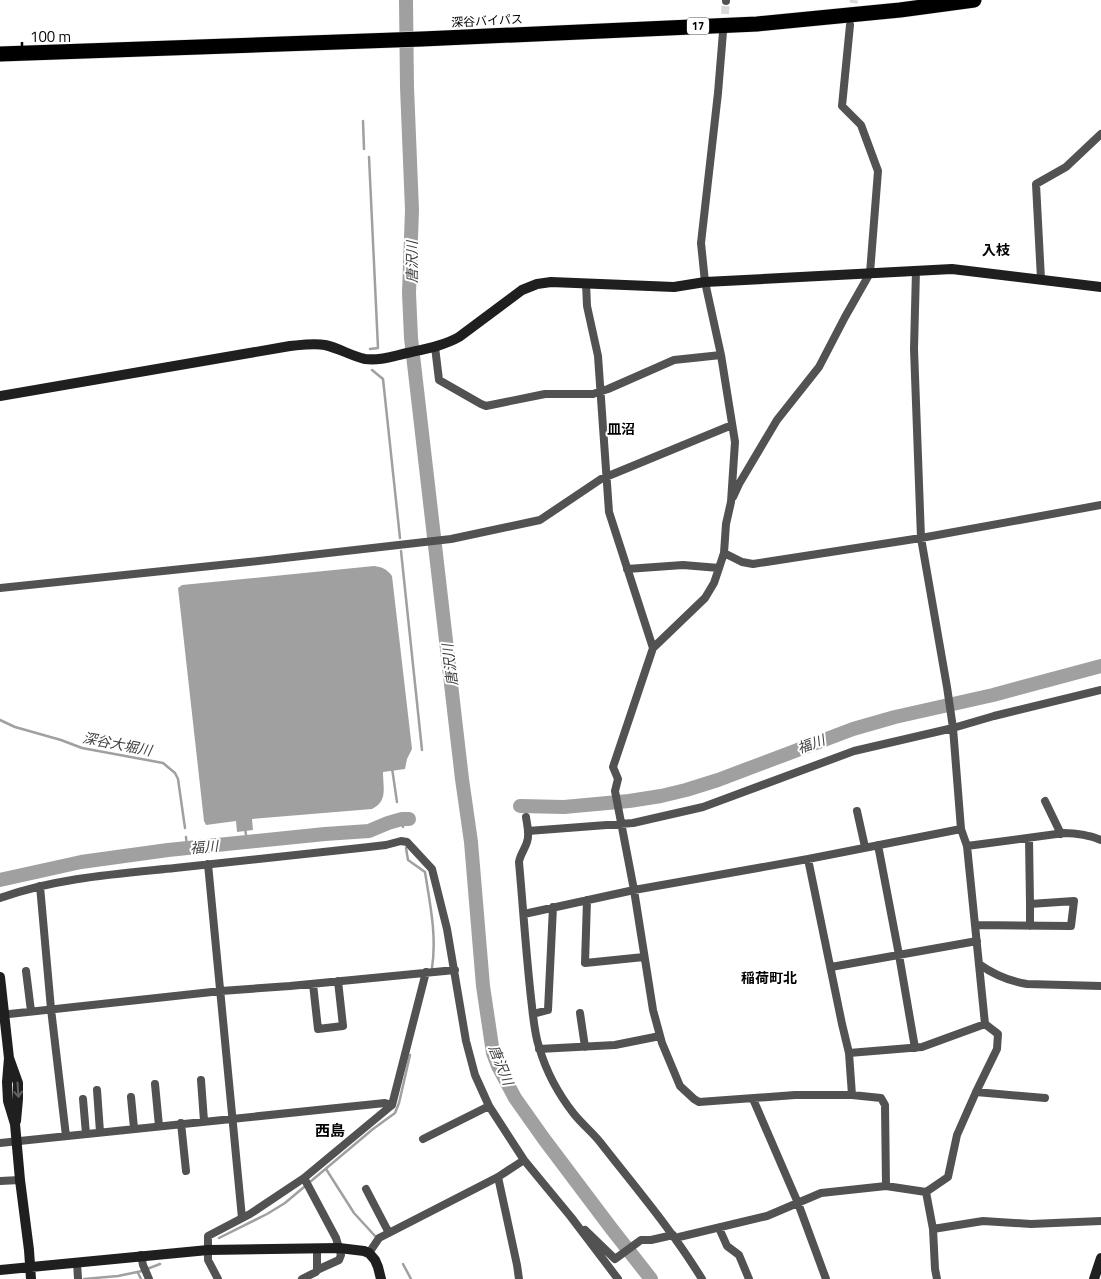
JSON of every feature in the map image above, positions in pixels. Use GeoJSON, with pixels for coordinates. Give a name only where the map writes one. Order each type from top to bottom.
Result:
{"type":"FeatureCollection","features":[{"type":"Feature","properties":{"kind":"highway","name":"深谷バイパス"},"geometry":{"type":"LineString","coordinates":[[0,54],[422,39],[757,24],[900,10],[974,0]]}},
{"type":"Feature","properties":{"kind":"street"},"geometry":{"type":"LineString","coordinates":[[731,502],[777,420],[819,368],[870,273],[878,171],[861,125],[842,106],[850,25]]}},
{"type":"Feature","properties":{"kind":"street"},"geometry":{"type":"LineString","coordinates":[[723,32],[701,243],[705,282],[721,355],[735,442],[731,502],[726,524],[724,553],[714,583],[705,598],[653,648],[613,766],[618,779],[615,790],[634,890],[652,1010],[662,1043],[680,1086],[699,1102],[795,1095],[852,1095],[881,1098],[885,1105],[886,1186]]}},
{"type":"Feature","properties":{"kind":"street"},"geometry":{"type":"LineString","coordinates":[[1042,280],[1036,184],[1066,168],[1101,134]]}},
{"type":"Feature","properties":{"kind":"street"},"geometry":{"type":"LineString","coordinates":[[0,396],[310,344],[324,345],[364,359],[382,359],[433,348],[452,341],[509,299],[537,284],[551,282],[674,287],[705,282],[952,269],[1101,286]]}},
{"type":"Feature","properties":{"kind":"street"},"geometry":{"type":"LineString","coordinates":[[571,1217],[614,1259],[641,1240],[651,1240],[720,1228],[767,1216],[821,1193],[886,1186],[926,1192],[948,1177],[957,1135],[997,1049],[998,1034],[986,1024],[980,985],[967,846],[961,829],[947,687],[921,538],[914,349],[916,270]]}},
{"type":"Feature","properties":{"kind":"street"},"geometry":{"type":"LineString","coordinates":[[586,283],[587,306],[597,350],[609,512],[653,648]]}},
{"type":"Feature","properties":{"kind":"street"},"geometry":{"type":"LineString","coordinates":[[433,348],[439,380],[486,406],[545,394],[593,394],[674,360],[721,355]]}},
{"type":"Feature","properties":{"kind":"street"},"geometry":{"type":"LineString","coordinates":[[0,588],[451,539],[540,520],[601,479],[732,425]]}},
{"type":"Feature","properties":{"kind":"street"},"geometry":{"type":"LineString","coordinates":[[724,553],[742,562],[753,564],[921,538],[1101,506]]}},
{"type":"Feature","properties":{"kind":"street"},"geometry":{"type":"LineString","coordinates":[[627,569],[684,565],[719,568]]}},
{"type":"Feature","properties":{"kind":"street"},"geometry":{"type":"LineString","coordinates":[[528,830],[621,821],[633,822],[703,806],[854,751],[952,725],[1101,690]]}},
{"type":"Feature","properties":{"kind":"street"},"geometry":{"type":"LineString","coordinates":[[1045,801],[1061,834]]}},
{"type":"Feature","properties":{"kind":"street"},"geometry":{"type":"LineString","coordinates":[[857,811],[865,848]]}},
{"type":"Feature","properties":{"kind":"street"},"geometry":{"type":"LineString","coordinates":[[526,817],[528,836],[519,862],[527,966],[539,1049],[560,1094],[676,1236],[702,1279]]}},
{"type":"Feature","properties":{"kind":"street"},"geometry":{"type":"LineString","coordinates":[[524,914],[634,890],[961,829]]}},
{"type":"Feature","properties":{"kind":"street"},"geometry":{"type":"LineString","coordinates":[[967,846],[1075,833],[1089,835],[1101,840]]}},
{"type":"Feature","properties":{"kind":"street"},"geometry":{"type":"LineString","coordinates":[[1029,838],[1030,926]]}},
{"type":"Feature","properties":{"kind":"street"},"geometry":{"type":"LineString","coordinates":[[0,898],[15,892],[85,877],[377,846],[401,841],[407,842],[432,869],[448,929],[469,1056],[488,1106],[524,1160],[571,1217],[618,1279]]}},
{"type":"Feature","properties":{"kind":"street"},"geometry":{"type":"LineString","coordinates":[[878,845],[915,1048]]}},
{"type":"Feature","properties":{"kind":"street"},"geometry":{"type":"LineString","coordinates":[[808,859],[849,1053],[852,1095]]}},
{"type":"Feature","properties":{"kind":"street"},"geometry":{"type":"LineString","coordinates":[[208,864],[242,1218]]}},
{"type":"Feature","properties":{"kind":"street"},"geometry":{"type":"LineString","coordinates":[[40,886],[51,1009],[66,1136]]}},
{"type":"Feature","properties":{"kind":"street"},"geometry":{"type":"LineString","coordinates":[[587,900],[585,963],[644,957]]}},
{"type":"Feature","properties":{"kind":"street"},"geometry":{"type":"LineString","coordinates":[[975,925],[1071,926],[1074,901],[1030,904]]}},
{"type":"Feature","properties":{"kind":"street"},"geometry":{"type":"LineString","coordinates":[[534,1014],[548,1010],[553,907]]}},
{"type":"Feature","properties":{"kind":"street"},"geometry":{"type":"LineString","coordinates":[[831,967],[977,941]]}},
{"type":"Feature","properties":{"kind":"street"},"geometry":{"type":"LineString","coordinates":[[979,964],[989,972],[1016,982],[1045,985],[1101,986]]}},
{"type":"Feature","properties":{"kind":"street"},"geometry":{"type":"LineString","coordinates":[[2,1015],[221,991],[455,970]]}},
{"type":"Feature","properties":{"kind":"street"},"geometry":{"type":"LineString","coordinates":[[26,971],[31,1011]]}},
{"type":"Feature","properties":{"kind":"street"},"geometry":{"type":"LineString","coordinates":[[218,1279],[208,1260],[208,1236],[250,1214],[304,1178],[392,1105],[426,972]]}},
{"type":"Feature","properties":{"kind":"street"},"geometry":{"type":"LineString","coordinates":[[0,977],[2,1015],[9,1058],[18,1084],[15,1124],[31,1279]]}},
{"type":"Feature","properties":{"kind":"street"},"geometry":{"type":"LineString","coordinates":[[313,984],[318,1029],[343,1026],[338,981]]}},
{"type":"Feature","properties":{"kind":"street"},"geometry":{"type":"LineString","coordinates":[[580,1013],[584,1046]]}},
{"type":"Feature","properties":{"kind":"street"},"geometry":{"type":"LineString","coordinates":[[849,1053],[922,1047],[986,1024]]}},
{"type":"Feature","properties":{"kind":"street"},"geometry":{"type":"LineString","coordinates":[[539,1049],[615,1045],[660,1036]]}},
{"type":"Feature","properties":{"kind":"street"},"geometry":{"type":"LineString","coordinates":[[201,1080],[204,1121]]}},
{"type":"Feature","properties":{"kind":"street"},"geometry":{"type":"LineString","coordinates":[[155,1084],[159,1126]]}},
{"type":"Feature","properties":{"kind":"street"},"geometry":{"type":"LineString","coordinates":[[97,1090],[100,1132]]}},
{"type":"Feature","properties":{"kind":"street"},"geometry":{"type":"LineString","coordinates":[[976,1092],[1045,1098]]}},
{"type":"Feature","properties":{"kind":"street"},"geometry":{"type":"LineString","coordinates":[[131,1097],[134,1128]]}},
{"type":"Feature","properties":{"kind":"street"},"geometry":{"type":"LineString","coordinates":[[753,1098],[798,1203],[826,1279]]}},
{"type":"Feature","properties":{"kind":"street"},"geometry":{"type":"LineString","coordinates":[[83,1099],[86,1134]]}},
{"type":"Feature","properties":{"kind":"street"},"geometry":{"type":"LineString","coordinates":[[0,1143],[385,1103],[392,1105]]}},
{"type":"Feature","properties":{"kind":"street"},"geometry":{"type":"LineString","coordinates":[[423,1139],[488,1106]]}},
{"type":"Feature","properties":{"kind":"street"},"geometry":{"type":"LineString","coordinates":[[181,1123],[186,1171]]}},
{"type":"Feature","properties":{"kind":"street"},"geometry":{"type":"LineString","coordinates":[[369,1253],[379,1238],[498,1177],[524,1160]]}},
{"type":"Feature","properties":{"kind":"street"},"geometry":{"type":"LineString","coordinates":[[498,1177],[519,1279]]}},
{"type":"Feature","properties":{"kind":"street"},"geometry":{"type":"LineString","coordinates":[[302,1279],[340,1258],[336,1238],[304,1178]]}},
{"type":"Feature","properties":{"kind":"street"},"geometry":{"type":"LineString","coordinates":[[0,1181],[20,1180]]}},
{"type":"Feature","properties":{"kind":"street"},"geometry":{"type":"LineString","coordinates":[[366,1189],[389,1233]]}},
{"type":"Feature","properties":{"kind":"street"},"geometry":{"type":"LineString","coordinates":[[926,1192],[933,1229],[937,1279]]}},
{"type":"Feature","properties":{"kind":"street"},"geometry":{"type":"LineString","coordinates":[[933,1229],[983,1221],[1030,1224],[1101,1221]]}},
{"type":"Feature","properties":{"kind":"street"},"geometry":{"type":"LineString","coordinates":[[720,1228],[727,1246],[739,1255],[749,1279]]}},
{"type":"Feature","properties":{"kind":"street"},"geometry":{"type":"LineString","coordinates":[[317,1248],[317,1270]]}},
{"type":"Feature","properties":{"kind":"street"},"geometry":{"type":"LineString","coordinates":[[0,1270],[208,1250],[339,1248],[369,1253],[376,1260],[381,1279]]}},
{"type":"Feature","properties":{"kind":"street"},"geometry":{"type":"LineString","coordinates":[[141,1255],[149,1279]]}},
{"type":"Feature","properties":{"kind":"street"},"geometry":{"type":"LineString","coordinates":[[1096,1278],[1101,1258]]}},
{"type":"Feature","properties":{"kind":"street"},"geometry":{"type":"LineString","coordinates":[[77,1262],[78,1279]]}},
{"type":"Feature","properties":{"kind":"shaded area"},"geometry":{"type":"Polygon","coordinates":[[[374,566],[384,569],[392,576],[412,749],[405,769],[383,772],[383,798],[372,809],[252,819],[253,830],[237,832],[236,821],[206,825],[204,821],[178,588],[182,585],[374,566]]]}},
{"type":"Feature","properties":{"kind":"waterway","name":"唐沢川"},"geometry":{"type":"LineString","coordinates":[[406,0],[412,210],[409,293],[411,338],[471,842],[483,986],[493,1053],[515,1098],[651,1279]]}},
{"type":"Feature","properties":{"kind":"waterway"},"geometry":{"type":"LineString","coordinates":[[363,121],[364,149]]}},
{"type":"Feature","properties":{"kind":"waterway"},"geometry":{"type":"LineString","coordinates":[[369,157],[378,348],[370,349]]}},
{"type":"Feature","properties":{"kind":"waterway"},"geometry":{"type":"LineString","coordinates":[[372,370],[383,379],[400,538]]}},
{"type":"Feature","properties":{"kind":"waterway"},"geometry":{"type":"LineString","coordinates":[[401,551],[422,750]]}},
{"type":"Feature","properties":{"kind":"waterway","name":"福川"},"geometry":{"type":"LineString","coordinates":[[520,806],[564,807],[629,801],[686,790],[718,780],[853,729],[895,717],[993,695],[1101,666]]}},
{"type":"Feature","properties":{"kind":"waterway","name":"深谷大堀川"},"geometry":{"type":"LineString","coordinates":[[0,720],[15,727],[82,748],[163,763],[175,773],[178,779],[185,828]]}},
{"type":"Feature","properties":{"kind":"waterway"},"geometry":{"type":"LineString","coordinates":[[392,768],[397,802]]}},
{"type":"Feature","properties":{"kind":"waterway","name":"福川"},"geometry":{"type":"LineString","coordinates":[[399,815],[402,819],[403,827]]}},
{"type":"Feature","properties":{"kind":"waterway","name":"福川"},"geometry":{"type":"LineString","coordinates":[[0,880],[81,862],[168,850],[369,831],[388,823],[409,819]]}},
{"type":"Feature","properties":{"kind":"waterway"},"geometry":{"type":"LineString","coordinates":[[245,828],[247,842]]}},
{"type":"Feature","properties":{"kind":"waterway","name":"深谷大堀川"},"geometry":{"type":"LineString","coordinates":[[186,837],[187,848]]}},
{"type":"Feature","properties":{"kind":"waterway"},"geometry":{"type":"LineString","coordinates":[[406,848],[408,860],[425,872],[434,944],[432,968]]}},
{"type":"Feature","properties":{"kind":"waterway"},"geometry":{"type":"LineString","coordinates":[[219,1238],[285,1203],[373,1129],[395,1113],[410,1055]]}},
{"type":"Feature","properties":{"kind":"waterway"},"geometry":{"type":"LineString","coordinates":[[326,1169],[354,1213],[375,1236]]}},
{"type":"Feature","properties":{"kind":"waterway"},"geometry":{"type":"LineString","coordinates":[[147,1269],[160,1264]]}},
{"type":"Feature","properties":{"kind":"waterway"},"geometry":{"type":"LineString","coordinates":[[403,1264],[411,1279]]}},
{"type":"Feature","properties":{"kind":"waterway"},"geometry":{"type":"LineString","coordinates":[[84,1279],[118,1276],[142,1271]]}},
{"type":"Feature","properties":{"kind":"waterway"},"geometry":{"type":"LineString","coordinates":[[138,1273],[141,1279]]}},
{"type":"Feature","properties":{"kind":"tunnel"},"geometry":{"type":"LineString","coordinates":[[852,15],[854,0]]}},
{"type":"Feature","properties":{"kind":"tunnel"},"geometry":{"type":"LineString","coordinates":[[724,26],[726,1]]}},
{"type":"Feature","properties":{"kind":"district","name":"入枝"},"geometry":{"type":"Point","coordinates":[996,250]}},
{"type":"Feature","properties":{"kind":"district","name":"皿沼"},"geometry":{"type":"Point","coordinates":[621,429]}},
{"type":"Feature","properties":{"kind":"district","name":"稲荷町北"},"geometry":{"type":"Point","coordinates":[769,978]}},
{"type":"Feature","properties":{"kind":"district","name":"西島"},"geometry":{"type":"Point","coordinates":[330,1131]}}]}
